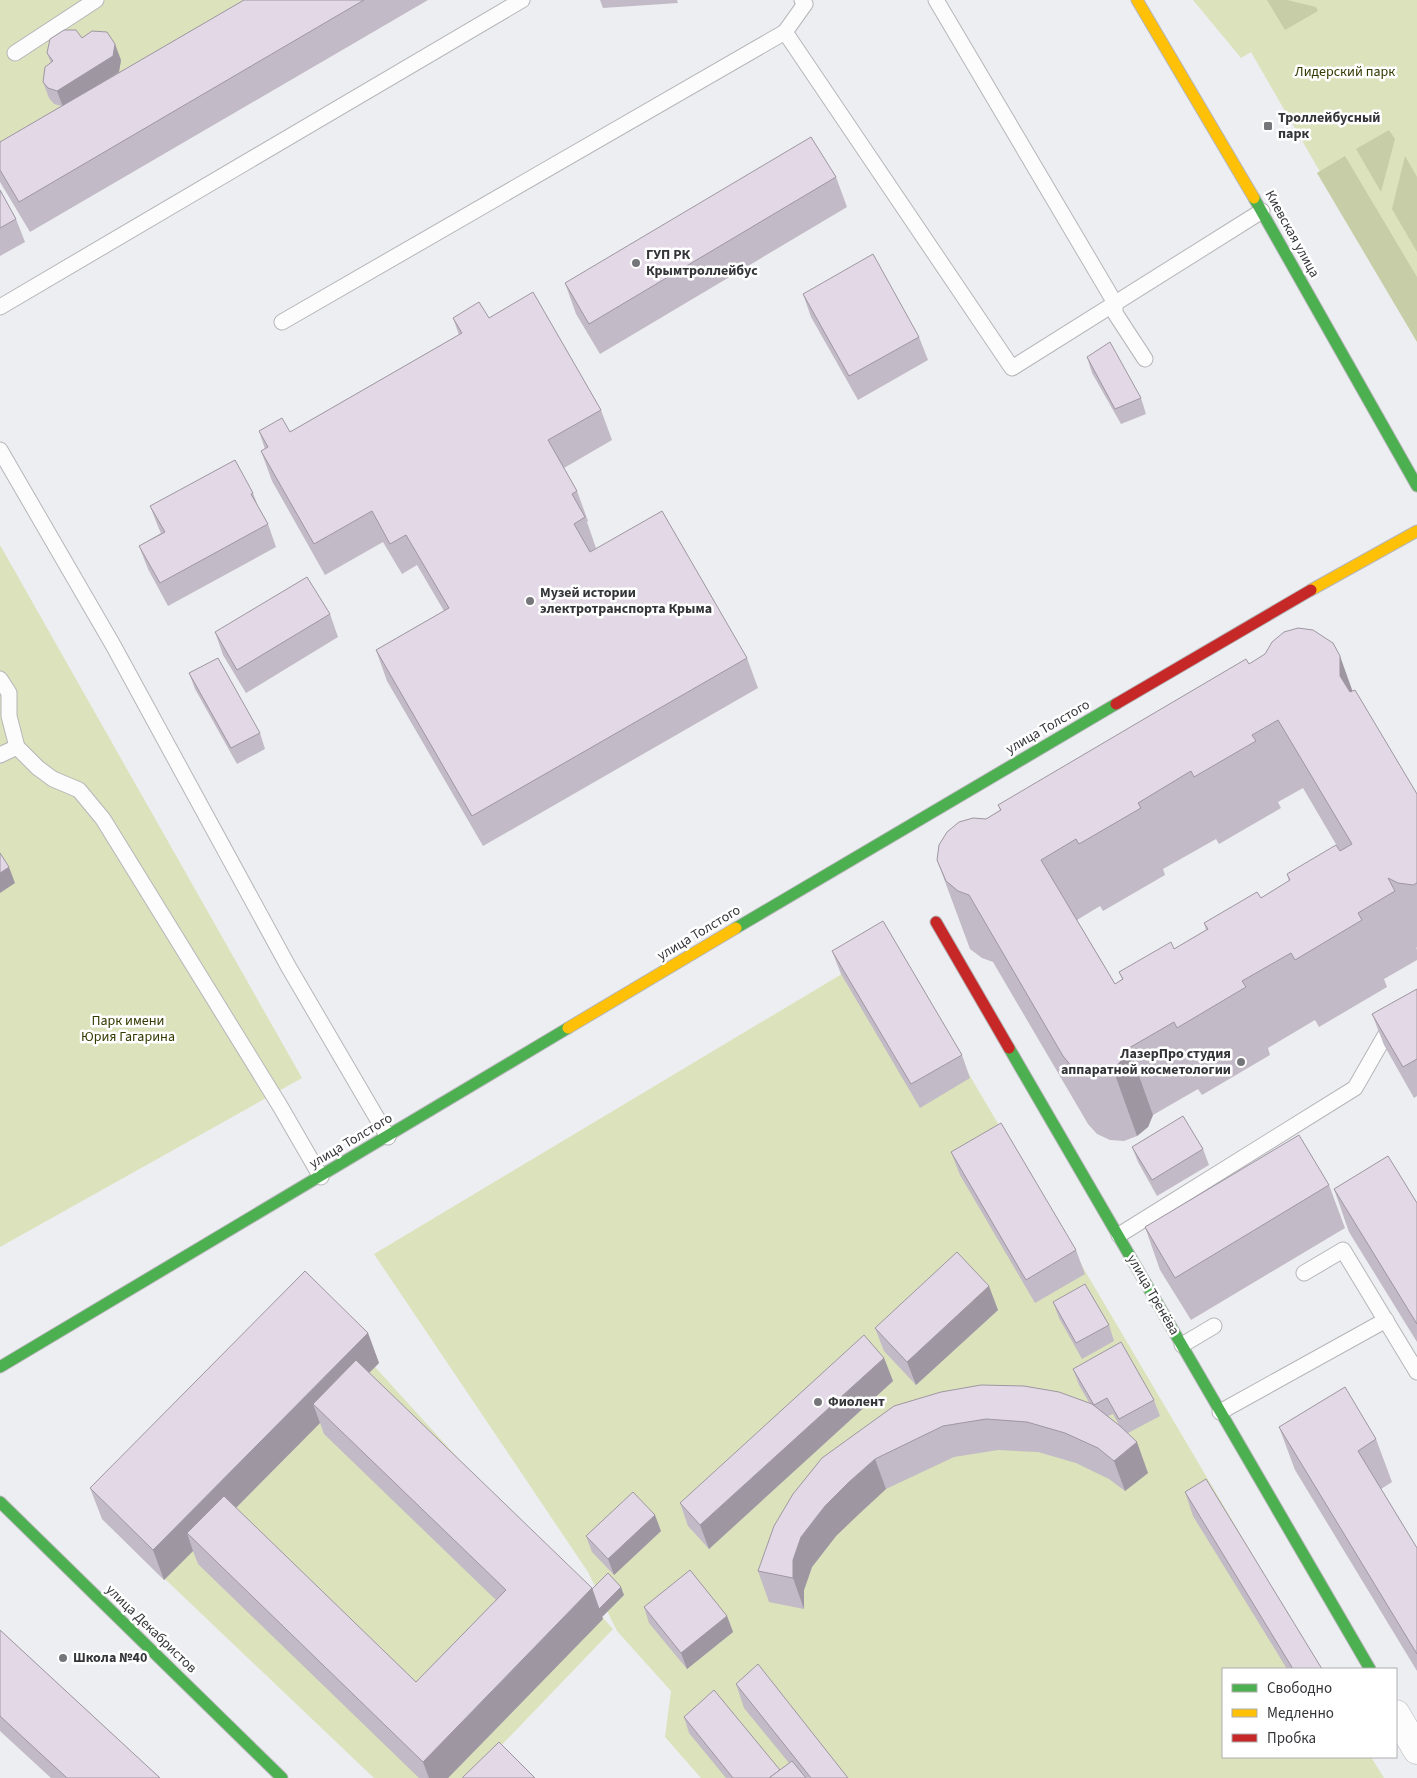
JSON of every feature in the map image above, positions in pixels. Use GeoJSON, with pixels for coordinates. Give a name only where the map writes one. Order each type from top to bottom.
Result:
{"type":"FeatureCollection","features":[{"type":"Feature","properties":{"kind":"main road","name":"Киевская улица"},"geometry":{"type":"LineString","coordinates":[[1137,0],[1262,211],[1417,486]]}},
{"type":"Feature","properties":{"kind":"main road","name":"улица Толстого"},"geometry":{"type":"LineString","coordinates":[[0,1367],[220,1234],[321,1177],[875,845],[1320,585],[1417,531]]}},
{"type":"Feature","properties":{"kind":"main road","name":"улица Тренёва"},"geometry":{"type":"LineString","coordinates":[[936,922],[1369,1668]]}},
{"type":"Feature","properties":{"kind":"main road","name":"улица Декабристов"},"geometry":{"type":"LineString","coordinates":[[0,1502],[282,1778]]}},
{"type":"Feature","properties":{"kind":"street"},"geometry":{"type":"LineString","coordinates":[[1397,1716],[1417,1750]]}},
{"type":"Feature","properties":{"kind":"lane"},"geometry":{"type":"LineString","coordinates":[[15,53],[96,0]]}},
{"type":"Feature","properties":{"kind":"lane"},"geometry":{"type":"LineString","coordinates":[[0,307],[522,0]]}},
{"type":"Feature","properties":{"kind":"lane"},"geometry":{"type":"LineString","coordinates":[[282,322],[785,32],[805,4],[802,0]]}},
{"type":"Feature","properties":{"kind":"lane"},"geometry":{"type":"LineString","coordinates":[[936,0],[1115,303],[1115,313],[1145,359]]}},
{"type":"Feature","properties":{"kind":"lane"},"geometry":{"type":"LineString","coordinates":[[785,32],[1012,368],[1262,211]]}},
{"type":"Feature","properties":{"kind":"lane"},"geometry":{"type":"LineString","coordinates":[[0,450],[112,645],[288,966],[388,1136]]}},
{"type":"Feature","properties":{"kind":"lane"},"geometry":{"type":"LineString","coordinates":[[0,679],[9,693],[9,716],[17,747],[38,768],[53,779],[79,790],[103,819],[280,1106],[321,1177]]}},
{"type":"Feature","properties":{"kind":"lane"},"geometry":{"type":"LineString","coordinates":[[0,755],[17,747]]}},
{"type":"Feature","properties":{"kind":"lane"},"geometry":{"type":"LineString","coordinates":[[1119,1236],[1355,1088],[1390,1027],[1417,1011]]}},
{"type":"Feature","properties":{"kind":"lane"},"geometry":{"type":"LineString","coordinates":[[1304,1273],[1344,1250],[1417,1372]]}},
{"type":"Feature","properties":{"kind":"lane"},"geometry":{"type":"LineString","coordinates":[[1220,1412],[1386,1320]]}},
{"type":"Feature","properties":{"kind":"lane"},"geometry":{"type":"LineString","coordinates":[[1182,1345],[1214,1326]]}},
{"type":"Feature","properties":{"kind":"green space"},"geometry":{"type":"Polygon","coordinates":[[[0,0],[276,0],[0,169],[0,0]]]}},
{"type":"Feature","properties":{"kind":"green space","name":"Лидерский парк"},"geometry":{"type":"Polygon","coordinates":[[[1193,0],[1417,0],[1417,340],[1251,52],[1241,58],[1193,0]]]}},
{"type":"Feature","properties":{"kind":"green space"},"geometry":{"type":"Polygon","coordinates":[[[1267,0],[1287,0],[1316,7],[1318,11],[1285,30],[1267,0]]]}},
{"type":"Feature","properties":{"kind":"green space"},"geometry":{"type":"Polygon","coordinates":[[[1389,130],[1395,139],[1381,192],[1356,149],[1389,130]]]}},
{"type":"Feature","properties":{"kind":"green space"},"geometry":{"type":"Polygon","coordinates":[[[1345,156],[1417,277],[1417,342],[1317,173],[1345,156]]]}},
{"type":"Feature","properties":{"kind":"green space"},"geometry":{"type":"Polygon","coordinates":[[[1405,156],[1417,177],[1417,252],[1392,209],[1405,156]]]}},
{"type":"Feature","properties":{"kind":"green space","name":"Парк имени Юрия Гагарина"},"geometry":{"type":"Polygon","coordinates":[[[0,545],[302,1078],[0,1247],[0,545]]]}},
{"type":"Feature","properties":{"kind":"green space","name":"Фиолент"},"geometry":{"type":"Polygon","coordinates":[[[892,944],[1319,1668],[1222,1668],[1222,1758],[1372,1758],[1384,1778],[701,1778],[665,1737],[671,1691],[617,1631],[588,1572],[374,1254],[892,944]]]}},
{"type":"Feature","properties":{"kind":"green space"},"geometry":{"type":"Polygon","coordinates":[[[316,1302],[613,1629],[470,1778],[374,1778],[102,1519],[316,1302]]]}},
{"type":"Feature","properties":{"kind":"building"},"geometry":{"type":"Polygon","coordinates":[[[244,0],[364,0],[19,202],[0,170],[0,142],[244,0]]]}},
{"type":"Feature","properties":{"kind":"building"},"geometry":{"type":"Polygon","coordinates":[[[64,30],[76,30],[82,38],[92,31],[107,32],[115,44],[113,56],[57,91],[48,88],[43,82],[45,67],[53,61],[47,53],[50,39],[64,30]]]}},
{"type":"Feature","properties":{"kind":"building"},"geometry":{"type":"Polygon","coordinates":[[[811,137],[836,177],[589,324],[565,283],[811,137]]]}},
{"type":"Feature","properties":{"kind":"building"},"geometry":{"type":"Polygon","coordinates":[[[0,190],[16,219],[0,228],[0,190]]]}},
{"type":"Feature","properties":{"kind":"building"},"geometry":{"type":"Polygon","coordinates":[[[873,254],[919,337],[849,376],[803,294],[873,254]]]}},
{"type":"Feature","properties":{"kind":"building"},"geometry":{"type":"Polygon","coordinates":[[[533,292],[601,410],[548,440],[577,491],[572,494],[585,517],[574,524],[590,552],[662,511],[747,658],[472,816],[376,650],[449,608],[406,535],[390,544],[372,511],[314,544],[261,451],[268,447],[259,431],[282,418],[290,432],[462,333],[453,318],[479,302],[489,318],[533,292]]]}},
{"type":"Feature","properties":{"kind":"building"},"geometry":{"type":"Polygon","coordinates":[[[1110,342],[1141,398],[1115,409],[1087,357],[1110,342]]]}},
{"type":"Feature","properties":{"kind":"building"},"geometry":{"type":"Polygon","coordinates":[[[235,460],[268,524],[160,583],[139,546],[165,532],[150,506],[235,460]]]}},
{"type":"Feature","properties":{"kind":"building"},"geometry":{"type":"Polygon","coordinates":[[[307,577],[330,614],[237,670],[215,632],[307,577]]]}},
{"type":"Feature","properties":{"kind":"building"},"geometry":{"type":"Polygon","coordinates":[[[1298,628],[1313,630],[1333,643],[1340,656],[1340,676],[1350,692],[1355,690],[1417,794],[1417,883],[1413,885],[1398,883],[1388,878],[1395,891],[1358,913],[1362,920],[1295,960],[1291,953],[1242,981],[1246,987],[1177,1028],[1174,1022],[1129,1048],[1123,1059],[1113,1069],[1099,1073],[1085,1073],[1072,1067],[1063,1056],[969,895],[958,891],[946,881],[937,860],[939,845],[947,832],[959,822],[973,818],[986,819],[1001,810],[998,805],[1246,659],[1249,664],[1265,654],[1272,642],[1284,632],[1298,628]],[[1278,720],[1252,735],[1256,741],[1194,777],[1191,771],[1138,803],[1141,808],[1079,844],[1076,839],[1041,860],[1115,984],[1123,979],[1119,972],[1171,942],[1174,949],[1208,929],[1204,923],[1257,892],[1261,898],[1290,880],[1287,874],[1336,845],[1340,851],[1352,844],[1278,720]]]}},
{"type":"Feature","properties":{"kind":"building"},"geometry":{"type":"Polygon","coordinates":[[[218,658],[260,733],[231,748],[189,673],[218,658]]]}},
{"type":"Feature","properties":{"kind":"building"},"geometry":{"type":"Polygon","coordinates":[[[0,853],[9,867],[0,873],[0,853]]]}},
{"type":"Feature","properties":{"kind":"building"},"geometry":{"type":"Polygon","coordinates":[[[883,921],[962,1055],[911,1084],[832,951],[883,921]]]}},
{"type":"Feature","properties":{"kind":"building"},"geometry":{"type":"Polygon","coordinates":[[[1417,989],[1417,1059],[1403,1067],[1372,1014],[1417,989]]]}},
{"type":"Feature","properties":{"kind":"building"},"geometry":{"type":"Polygon","coordinates":[[[1183,1116],[1203,1149],[1152,1180],[1132,1147],[1183,1116]]]}},
{"type":"Feature","properties":{"kind":"building"},"geometry":{"type":"Polygon","coordinates":[[[1001,1123],[1076,1250],[1026,1280],[951,1152],[1001,1123]]]}},
{"type":"Feature","properties":{"kind":"building"},"geometry":{"type":"Polygon","coordinates":[[[1299,1135],[1329,1185],[1175,1278],[1145,1227],[1299,1135]]]}},
{"type":"Feature","properties":{"kind":"building"},"geometry":{"type":"Polygon","coordinates":[[[1388,1156],[1417,1203],[1417,1324],[1334,1189],[1388,1156]]]}},
{"type":"Feature","properties":{"kind":"building"},"geometry":{"type":"Polygon","coordinates":[[[957,1252],[989,1286],[907,1362],[875,1328],[957,1252]]]}},
{"type":"Feature","properties":{"kind":"building"},"geometry":{"type":"Polygon","coordinates":[[[305,1271],[368,1333],[153,1550],[90,1488],[305,1271]]]}},
{"type":"Feature","properties":{"kind":"building"},"geometry":{"type":"Polygon","coordinates":[[[1085,1284],[1109,1325],[1076,1343],[1053,1302],[1085,1284]]]}},
{"type":"Feature","properties":{"kind":"building"},"geometry":{"type":"Polygon","coordinates":[[[864,1335],[884,1358],[700,1525],[680,1503],[864,1335]]]}},
{"type":"Feature","properties":{"kind":"building"},"geometry":{"type":"Polygon","coordinates":[[[1121,1342],[1154,1400],[1119,1419],[1107,1398],[1094,1405],[1073,1369],[1121,1342]]]}},
{"type":"Feature","properties":{"kind":"building"},"geometry":{"type":"Polygon","coordinates":[[[356,1360],[592,1588],[423,1762],[187,1533],[224,1496],[416,1682],[506,1590],[313,1404],[356,1360]]]}},
{"type":"Feature","properties":{"kind":"building"},"geometry":{"type":"Polygon","coordinates":[[[981,1385],[1024,1386],[1059,1392],[1092,1404],[1137,1442],[1114,1461],[1098,1448],[1065,1433],[1027,1422],[986,1419],[943,1426],[875,1459],[825,1506],[801,1537],[793,1560],[793,1578],[758,1571],[774,1526],[793,1494],[822,1458],[894,1406],[941,1392],[981,1385]]]}},
{"type":"Feature","properties":{"kind":"building"},"geometry":{"type":"Polygon","coordinates":[[[1345,1387],[1376,1439],[1358,1451],[1417,1548],[1417,1654],[1279,1427],[1345,1387]]]}},
{"type":"Feature","properties":{"kind":"building"},"geometry":{"type":"Polygon","coordinates":[[[1206,1479],[1321,1668],[1292,1668],[1185,1492],[1206,1479]]]}},
{"type":"Feature","properties":{"kind":"building"},"geometry":{"type":"Polygon","coordinates":[[[633,1492],[655,1515],[608,1559],[586,1536],[633,1492]]]}},
{"type":"Feature","properties":{"kind":"building"},"geometry":{"type":"Polygon","coordinates":[[[690,1570],[727,1616],[681,1653],[644,1607],[690,1570]]]}},
{"type":"Feature","properties":{"kind":"building"},"geometry":{"type":"Polygon","coordinates":[[[608,1573],[621,1587],[599,1609],[592,1589],[608,1573]]]}},
{"type":"Feature","properties":{"kind":"building"},"geometry":{"type":"Polygon","coordinates":[[[0,1630],[160,1778],[67,1778],[0,1716],[0,1630]]]}},
{"type":"Feature","properties":{"kind":"building"},"geometry":{"type":"Polygon","coordinates":[[[758,1664],[848,1778],[811,1778],[736,1684],[758,1664]]]}},
{"type":"Feature","properties":{"kind":"building"},"geometry":{"type":"Polygon","coordinates":[[[714,1690],[780,1770],[769,1778],[733,1778],[684,1717],[714,1690]]]}},
{"type":"Feature","properties":{"kind":"building"},"geometry":{"type":"Polygon","coordinates":[[[499,1742],[535,1778],[462,1778],[499,1742]]]}},
{"type":"Feature","properties":{"kind":"building"},"geometry":{"type":"Polygon","coordinates":[[[792,1761],[806,1778],[769,1778],[792,1761]]]}},
{"type":"Feature","properties":{"kind":"traffic: fast"},"geometry":{"type":"LineString","coordinates":[[1254,198],[1417,486]]}},
{"type":"Feature","properties":{"kind":"traffic: fast"},"geometry":{"type":"LineString","coordinates":[[736,928],[1116,704]]}},
{"type":"Feature","properties":{"kind":"traffic: fast"},"geometry":{"type":"LineString","coordinates":[[0,1367],[568,1028]]}},
{"type":"Feature","properties":{"kind":"traffic: fast"},"geometry":{"type":"LineString","coordinates":[[1009,1048],[1369,1668]]}},
{"type":"Feature","properties":{"kind":"traffic: fast"},"geometry":{"type":"LineString","coordinates":[[0,1502],[282,1778]]}},
{"type":"Feature","properties":{"kind":"traffic: slow"},"geometry":{"type":"LineString","coordinates":[[1137,0],[1254,198]]}},
{"type":"Feature","properties":{"kind":"traffic: slow"},"geometry":{"type":"LineString","coordinates":[[1311,590],[1417,531]]}},
{"type":"Feature","properties":{"kind":"traffic: slow"},"geometry":{"type":"LineString","coordinates":[[568,1028],[736,928]]}},
{"type":"Feature","properties":{"kind":"traffic: jam"},"geometry":{"type":"LineString","coordinates":[[1116,704],[1311,590]]}},
{"type":"Feature","properties":{"kind":"traffic: jam"},"geometry":{"type":"LineString","coordinates":[[936,922],[1009,1048]]}},
{"type":"Feature","properties":{"kind":"place","name":"Троллейбусный парк"},"geometry":{"type":"Point","coordinates":[1268,126]}},
{"type":"Feature","properties":{"kind":"place","name":"ГУП РК Крымтроллейбус"},"geometry":{"type":"Point","coordinates":[636,263]}},
{"type":"Feature","properties":{"kind":"place","name":"Музей истории электротранспорта Крыма"},"geometry":{"type":"Point","coordinates":[530,601]}},
{"type":"Feature","properties":{"kind":"place","name":"ЛазерПро студия аппаратной косметологии"},"geometry":{"type":"Point","coordinates":[1241,1062]}},
{"type":"Feature","properties":{"kind":"place","name":"Фиолент"},"geometry":{"type":"Point","coordinates":[818,1402]}},
{"type":"Feature","properties":{"kind":"place","name":"Школа №40"},"geometry":{"type":"Point","coordinates":[63,1658]}}]}
